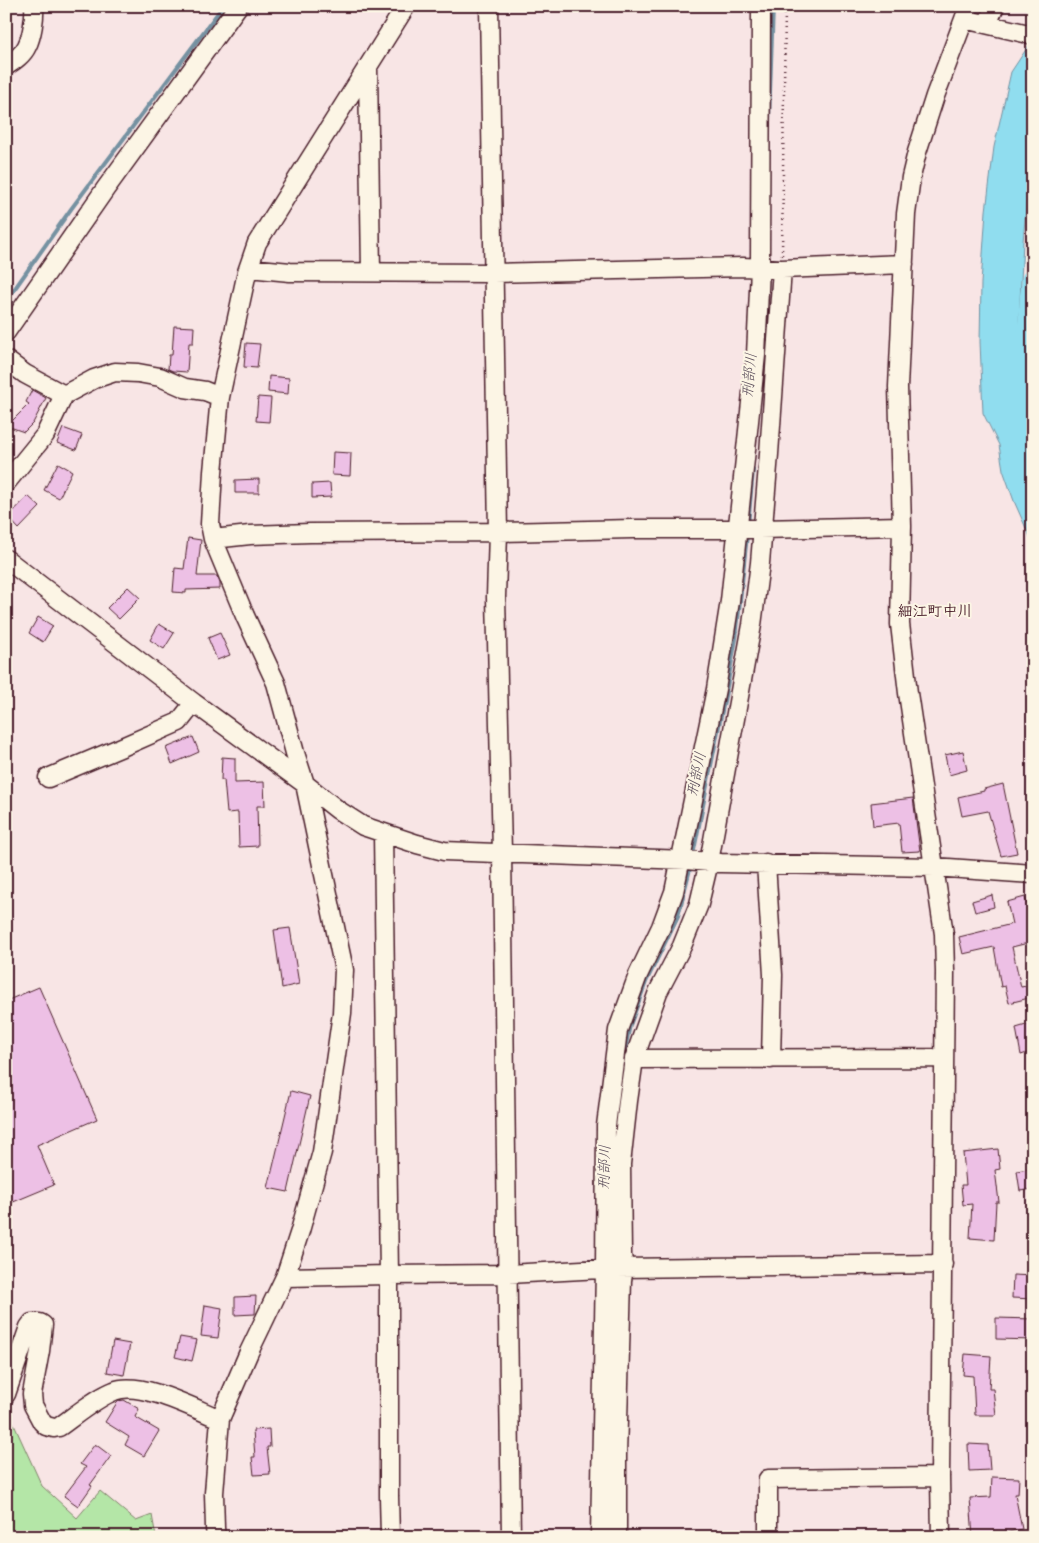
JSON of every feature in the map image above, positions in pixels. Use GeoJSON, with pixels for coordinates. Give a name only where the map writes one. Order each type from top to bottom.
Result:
{"type":"FeatureCollection","features":[{"type":"Feature","properties":{"kind":"street"},"geometry":{"type":"LineString","coordinates":[[6,66],[16,59],[27,47],[35,16],[34,6]]}},
{"type":"Feature","properties":{"kind":"street"},"geometry":{"type":"LineString","coordinates":[[6,332],[106,188],[238,6]]}},
{"type":"Feature","properties":{"kind":"street"},"geometry":{"type":"LineString","coordinates":[[216,1537],[214,1493],[220,1419],[249,1352],[285,1277],[322,1152],[342,1013],[344,970],[305,784],[276,683],[245,616],[213,539],[210,524],[220,398],[249,268],[257,243],[406,6]]}},
{"type":"Feature","properties":{"kind":"street"},"geometry":{"type":"LineString","coordinates":[[489,6],[511,1537]]}},
{"type":"Feature","properties":{"kind":"street"},"geometry":{"type":"LineString","coordinates":[[600,1537],[615,1269],[606,1126],[618,1030],[638,975],[662,927],[683,860],[716,690],[740,529],[756,355],[760,268],[761,6]]}},
{"type":"Feature","properties":{"kind":"street"},"geometry":{"type":"LineString","coordinates":[[994,26],[995,6]]}},
{"type":"Feature","properties":{"kind":"street"},"geometry":{"type":"LineString","coordinates":[[941,1537],[944,934],[908,693],[900,624],[902,526],[898,387],[906,214],[911,177],[917,152],[935,96],[967,13],[994,26],[1033,35]]}},
{"type":"Feature","properties":{"kind":"street"},"geometry":{"type":"LineString","coordinates":[[368,67],[371,272]]}},
{"type":"Feature","properties":{"kind":"street"},"geometry":{"type":"LineString","coordinates":[[249,268],[290,272],[494,273],[743,267],[782,269],[904,264]]}},
{"type":"Feature","properties":{"kind":"street"},"geometry":{"type":"LineString","coordinates":[[615,1269],[622,1255],[621,1164],[634,1059],[658,992],[682,946],[699,904],[752,625],[770,454],[782,269]]}},
{"type":"Feature","properties":{"kind":"street"},"geometry":{"type":"LineString","coordinates":[[6,360],[25,374],[64,395]]}},
{"type":"Feature","properties":{"kind":"street"},"geometry":{"type":"LineString","coordinates":[[6,483],[45,435],[64,395],[94,378],[115,372],[138,373],[160,377],[185,388],[205,391],[220,398]]}},
{"type":"Feature","properties":{"kind":"street"},"geometry":{"type":"LineString","coordinates":[[213,539],[310,532],[498,532],[902,526]]}},
{"type":"Feature","properties":{"kind":"street"},"geometry":{"type":"LineString","coordinates":[[6,560],[194,704],[338,810],[363,826],[416,844],[444,851],[708,862],[934,867],[1033,874]]}},
{"type":"Feature","properties":{"kind":"street"},"geometry":{"type":"LineString","coordinates":[[48,778],[122,748],[179,722],[194,704]]}},
{"type":"Feature","properties":{"kind":"street"},"geometry":{"type":"LineString","coordinates":[[383,833],[389,1275],[388,1487],[390,1537]]}},
{"type":"Feature","properties":{"kind":"street"},"geometry":{"type":"LineString","coordinates":[[766,863],[773,975],[771,1059]]}},
{"type":"Feature","properties":{"kind":"street"},"geometry":{"type":"LineString","coordinates":[[634,1059],[944,1058]]}},
{"type":"Feature","properties":{"kind":"street"},"geometry":{"type":"LineString","coordinates":[[285,1277],[943,1264]]}},
{"type":"Feature","properties":{"kind":"street"},"geometry":{"type":"LineString","coordinates":[[615,1269],[622,1280],[617,1537]]}},
{"type":"Feature","properties":{"kind":"street"},"geometry":{"type":"LineString","coordinates":[[6,1394],[29,1327],[32,1323],[40,1323],[44,1325],[32,1394],[33,1405],[46,1426],[54,1428],[59,1426],[100,1399],[124,1388],[144,1390],[165,1396],[220,1419]]}},
{"type":"Feature","properties":{"kind":"street"},"geometry":{"type":"LineString","coordinates":[[768,1537],[768,1479],[940,1477]]}},
{"type":"Feature","properties":{"kind":"path"},"geometry":{"type":"LineString","coordinates":[[782,269],[785,6]]}},
{"type":"Feature","properties":{"kind":"green space"},"geometry":{"type":"Polygon","coordinates":[[[6,1407],[42,1486],[77,1518],[100,1491],[136,1521],[152,1515],[156,1537],[6,1537],[6,1407]]]}},
{"type":"Feature","properties":{"kind":"water"},"geometry":{"type":"Polygon","coordinates":[[[1033,39],[1033,129],[1023,242],[1019,320],[1022,345],[1033,369],[1033,544],[1003,470],[999,445],[983,413],[980,342],[981,283],[986,211],[994,147],[1011,72],[1033,39]]]}},
{"type":"Feature","properties":{"kind":"building"},"geometry":{"type":"Polygon","coordinates":[[[174,326],[194,327],[193,343],[189,343],[187,372],[168,369],[169,355],[172,355],[174,326]]]}},
{"type":"Feature","properties":{"kind":"building"},"geometry":{"type":"Polygon","coordinates":[[[246,343],[260,344],[257,368],[244,367],[246,343]]]}},
{"type":"Feature","properties":{"kind":"building"},"geometry":{"type":"Polygon","coordinates":[[[269,376],[289,378],[288,394],[268,392],[269,376]]]}},
{"type":"Feature","properties":{"kind":"building"},"geometry":{"type":"Polygon","coordinates":[[[32,390],[46,398],[33,423],[24,432],[7,426],[29,404],[26,402],[32,390]]]}},
{"type":"Feature","properties":{"kind":"building"},"geometry":{"type":"Polygon","coordinates":[[[258,397],[271,398],[269,422],[256,421],[258,397]]]}},
{"type":"Feature","properties":{"kind":"building"},"geometry":{"type":"Polygon","coordinates":[[[63,428],[82,435],[76,450],[57,443],[63,428]]]}},
{"type":"Feature","properties":{"kind":"building"},"geometry":{"type":"Polygon","coordinates":[[[333,452],[351,453],[350,476],[332,475],[333,452]]]}},
{"type":"Feature","properties":{"kind":"building"},"geometry":{"type":"Polygon","coordinates":[[[58,463],[72,471],[59,498],[44,490],[58,463]]]}},
{"type":"Feature","properties":{"kind":"building"},"geometry":{"type":"Polygon","coordinates":[[[259,479],[259,493],[235,493],[235,480],[259,479]]]}},
{"type":"Feature","properties":{"kind":"building"},"geometry":{"type":"Polygon","coordinates":[[[330,483],[331,497],[312,498],[312,484],[330,483]]]}},
{"type":"Feature","properties":{"kind":"building"},"geometry":{"type":"Polygon","coordinates":[[[28,496],[40,507],[19,529],[8,517],[28,496]]]}},
{"type":"Feature","properties":{"kind":"building"},"geometry":{"type":"Polygon","coordinates":[[[188,538],[201,540],[197,576],[217,576],[220,589],[186,590],[186,593],[173,592],[175,568],[184,569],[188,538]]]}},
{"type":"Feature","properties":{"kind":"building"},"geometry":{"type":"Polygon","coordinates":[[[128,587],[140,598],[119,619],[107,608],[128,587]]]}},
{"type":"Feature","properties":{"kind":"building"},"geometry":{"type":"Polygon","coordinates":[[[38,617],[53,626],[43,642],[29,633],[38,617]]]}},
{"type":"Feature","properties":{"kind":"building"},"geometry":{"type":"Polygon","coordinates":[[[159,624],[174,633],[164,649],[150,640],[159,624]]]}},
{"type":"Feature","properties":{"kind":"building"},"geometry":{"type":"Polygon","coordinates":[[[220,633],[230,655],[217,660],[208,638],[220,633]]]}},
{"type":"Feature","properties":{"kind":"building"},"geometry":{"type":"Polygon","coordinates":[[[193,737],[199,752],[172,764],[166,748],[193,737]]]}},
{"type":"Feature","properties":{"kind":"building"},"geometry":{"type":"Polygon","coordinates":[[[963,751],[967,770],[949,775],[945,755],[963,751]]]}},
{"type":"Feature","properties":{"kind":"building"},"geometry":{"type":"Polygon","coordinates":[[[222,757],[235,758],[235,783],[264,782],[265,806],[257,806],[258,846],[239,847],[238,812],[227,813],[224,780],[221,780],[222,757]]]}},
{"type":"Feature","properties":{"kind":"building"},"geometry":{"type":"Polygon","coordinates":[[[1003,784],[1017,853],[1001,856],[988,811],[962,816],[958,797],[1003,784]]]}},
{"type":"Feature","properties":{"kind":"building"},"geometry":{"type":"Polygon","coordinates":[[[913,798],[920,851],[902,852],[899,823],[873,826],[871,803],[913,798]]]}},
{"type":"Feature","properties":{"kind":"building"},"geometry":{"type":"Polygon","coordinates":[[[992,895],[994,907],[975,912],[972,901],[992,895]]]}},
{"type":"Feature","properties":{"kind":"building"},"geometry":{"type":"Polygon","coordinates":[[[1025,897],[1032,923],[1027,924],[1032,942],[1012,947],[1021,987],[1026,986],[1029,998],[1009,1003],[1005,986],[1001,987],[994,947],[963,954],[959,937],[1012,924],[1007,902],[1025,897]]]}},
{"type":"Feature","properties":{"kind":"building"},"geometry":{"type":"Polygon","coordinates":[[[290,928],[299,984],[282,988],[274,930],[290,928]]]}},
{"type":"Feature","properties":{"kind":"building"},"geometry":{"type":"Polygon","coordinates":[[[39,987],[97,1119],[37,1145],[54,1185],[6,1205],[6,1001],[39,987]]]}},
{"type":"Feature","properties":{"kind":"building"},"geometry":{"type":"Polygon","coordinates":[[[1033,1023],[1033,1051],[1021,1055],[1016,1028],[1033,1023]]]}},
{"type":"Feature","properties":{"kind":"building"},"geometry":{"type":"Polygon","coordinates":[[[291,1091],[310,1096],[288,1192],[268,1188],[291,1091]]]}},
{"type":"Feature","properties":{"kind":"building"},"geometry":{"type":"Polygon","coordinates":[[[998,1149],[1000,1169],[995,1170],[999,1202],[996,1202],[994,1240],[970,1238],[972,1204],[963,1205],[961,1185],[966,1185],[963,1153],[998,1149]]]}},
{"type":"Feature","properties":{"kind":"building"},"geometry":{"type":"Polygon","coordinates":[[[1033,1168],[1033,1189],[1020,1191],[1017,1171],[1033,1168]]]}},
{"type":"Feature","properties":{"kind":"building"},"geometry":{"type":"Polygon","coordinates":[[[1013,1275],[1033,1276],[1033,1299],[1012,1298],[1013,1275]]]}},
{"type":"Feature","properties":{"kind":"building"},"geometry":{"type":"Polygon","coordinates":[[[256,1296],[255,1314],[235,1315],[235,1297],[256,1296]]]}},
{"type":"Feature","properties":{"kind":"building"},"geometry":{"type":"Polygon","coordinates":[[[205,1305],[222,1308],[218,1338],[201,1336],[205,1305]]]}},
{"type":"Feature","properties":{"kind":"building"},"geometry":{"type":"Polygon","coordinates":[[[996,1318],[1033,1319],[1033,1340],[996,1339],[996,1318]]]}},
{"type":"Feature","properties":{"kind":"building"},"geometry":{"type":"Polygon","coordinates":[[[180,1337],[197,1340],[192,1361],[175,1357],[180,1337]]]}},
{"type":"Feature","properties":{"kind":"building"},"geometry":{"type":"Polygon","coordinates":[[[113,1341],[130,1344],[124,1375],[107,1372],[113,1341]]]}},
{"type":"Feature","properties":{"kind":"building"},"geometry":{"type":"Polygon","coordinates":[[[965,1354],[991,1356],[989,1389],[993,1389],[996,1415],[975,1415],[973,1376],[963,1375],[965,1354]]]}},
{"type":"Feature","properties":{"kind":"building"},"geometry":{"type":"Polygon","coordinates":[[[124,1400],[139,1409],[135,1417],[159,1431],[144,1456],[125,1445],[129,1437],[105,1422],[118,1401],[124,1400]]]}},
{"type":"Feature","properties":{"kind":"building"},"geometry":{"type":"Polygon","coordinates":[[[269,1429],[270,1447],[267,1447],[270,1474],[254,1475],[252,1457],[255,1457],[253,1430],[269,1429]]]}},
{"type":"Feature","properties":{"kind":"building"},"geometry":{"type":"Polygon","coordinates":[[[95,1444],[111,1456],[90,1485],[92,1486],[78,1506],[64,1496],[86,1467],[80,1464],[95,1444]]]}},
{"type":"Feature","properties":{"kind":"building"},"geometry":{"type":"Polygon","coordinates":[[[968,1444],[988,1445],[990,1470],[969,1471],[968,1444]]]}},
{"type":"Feature","properties":{"kind":"building"},"geometry":{"type":"Polygon","coordinates":[[[992,1477],[1019,1478],[1018,1494],[1015,1494],[1022,1529],[991,1537],[973,1537],[970,1498],[991,1497],[992,1477]]]}},
{"type":"Feature","properties":{"kind":"waterway"},"geometry":{"type":"LineString","coordinates":[[6,301],[71,209],[223,6]]}},
{"type":"Feature","properties":{"kind":"waterway","name":"刑部川"},"geometry":{"type":"LineString","coordinates":[[769,121],[773,6]]}},
{"type":"Feature","properties":{"kind":"waterway"},"geometry":{"type":"LineString","coordinates":[[1033,279],[1028,359],[1033,439]]}},
{"type":"Feature","properties":{"kind":"waterway","name":"刑部川"},"geometry":{"type":"LineString","coordinates":[[748,525],[753,470]]}},
{"type":"Feature","properties":{"kind":"waterway","name":"刑部川"},"geometry":{"type":"LineString","coordinates":[[693,855],[736,638],[747,535]]}},
{"type":"Feature","properties":{"kind":"waterway","name":"刑部川"},"geometry":{"type":"LineString","coordinates":[[623,1058],[630,1025],[646,982],[678,916],[691,865]]}},
{"type":"Feature","properties":{"kind":"waterway","name":"刑部川"},"geometry":{"type":"LineString","coordinates":[[616,1127],[618,1097]]}},
{"type":"Feature","properties":{"kind":"district","name":"細江町中川"},"geometry":{"type":"Point","coordinates":[935,611]}}]}
